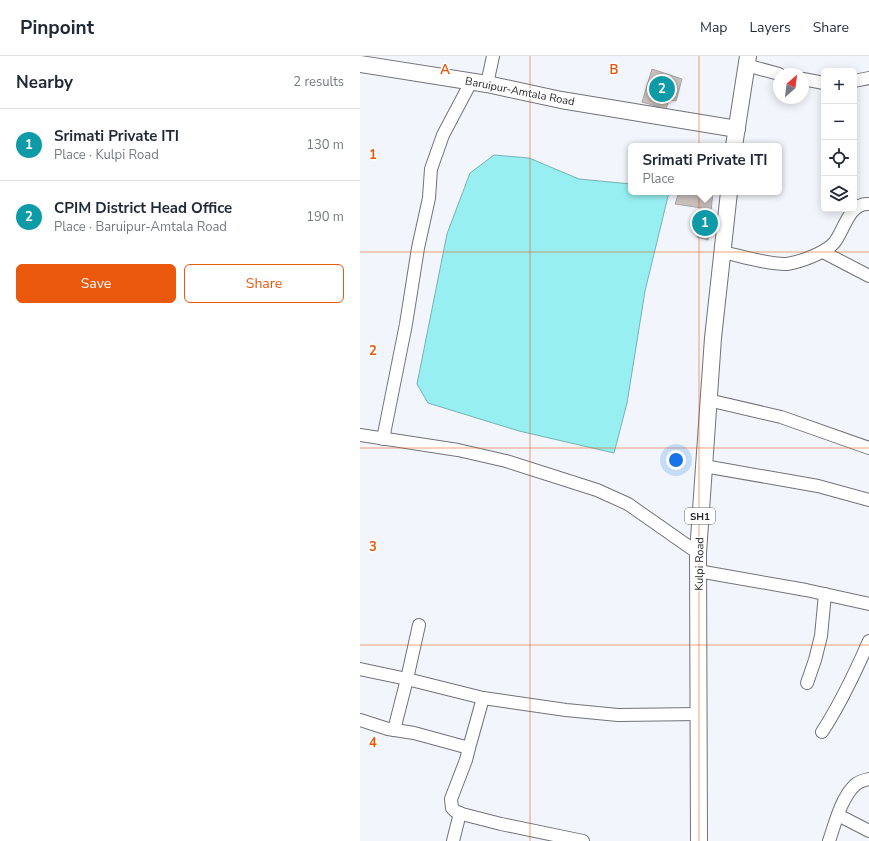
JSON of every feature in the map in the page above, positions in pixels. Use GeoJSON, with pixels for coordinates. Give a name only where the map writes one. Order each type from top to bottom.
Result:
{"type":"FeatureCollection","features":[{"type":"Feature","properties":{"kind":"main road"},"geometry":{"type":"LineString","coordinates":[[735,143],[747,61]]}},
{"type":"Feature","properties":{"kind":"main road","name":"Baruipur-Amtala Road"},"geometry":{"type":"LineString","coordinates":[[362,62],[487,84],[561,100],[737,129]]}},
{"type":"Feature","properties":{"kind":"main road","name":"Kulpi Road"},"geometry":{"type":"LineString","coordinates":[[698,841],[698,553],[713,338],[729,195]]}},
{"type":"Feature","properties":{"kind":"street"},"geometry":{"type":"LineString","coordinates":[[487,84],[493,56]]}},
{"type":"Feature","properties":{"kind":"street"},"geometry":{"type":"LineString","coordinates":[[747,61],[773,72]]}},
{"type":"Feature","properties":{"kind":"street"},"geometry":{"type":"LineString","coordinates":[[857,80],[869,78]]}},
{"type":"Feature","properties":{"kind":"street"},"geometry":{"type":"LineString","coordinates":[[809,80],[821,82]]}},
{"type":"Feature","properties":{"kind":"street"},"geometry":{"type":"LineString","coordinates":[[383,439],[406,324],[418,248],[429,198],[431,168],[444,135],[471,82]]}},
{"type":"Feature","properties":{"kind":"street"},"geometry":{"type":"LineString","coordinates":[[723,252],[771,262],[786,264],[797,262],[823,252],[834,243],[852,212],[857,207],[864,204],[869,204]]}},
{"type":"Feature","properties":{"kind":"street"},"geometry":{"type":"LineString","coordinates":[[823,252],[869,276]]}},
{"type":"Feature","properties":{"kind":"street"},"geometry":{"type":"LineString","coordinates":[[708,400],[781,417],[869,448]]}},
{"type":"Feature","properties":{"kind":"street"},"geometry":{"type":"LineString","coordinates":[[360,434],[383,439],[458,450],[506,460],[597,490],[628,504],[698,553]]}},
{"type":"Feature","properties":{"kind":"street"},"geometry":{"type":"LineString","coordinates":[[704,466],[818,486],[869,500]]}},
{"type":"Feature","properties":{"kind":"street"},"geometry":{"type":"LineString","coordinates":[[698,571],[825,594],[869,604]]}},
{"type":"Feature","properties":{"kind":"street"},"geometry":{"type":"LineString","coordinates":[[807,683],[821,636],[825,594]]}},
{"type":"Feature","properties":{"kind":"street"},"geometry":{"type":"LineString","coordinates":[[394,730],[419,625]]}},
{"type":"Feature","properties":{"kind":"street"},"geometry":{"type":"LineString","coordinates":[[822,732],[837,709],[852,680],[869,641]]}},
{"type":"Feature","properties":{"kind":"street"},"geometry":{"type":"LineString","coordinates":[[360,669],[483,698],[543,707],[618,715],[699,714]]}},
{"type":"Feature","properties":{"kind":"street"},"geometry":{"type":"LineString","coordinates":[[483,698],[468,748],[466,760],[451,799],[452,808],[460,814],[583,841]]}},
{"type":"Feature","properties":{"kind":"street"},"geometry":{"type":"LineString","coordinates":[[360,720],[468,748]]}},
{"type":"Feature","properties":{"kind":"street"},"geometry":{"type":"LineString","coordinates":[[829,841],[838,814],[848,795],[855,785],[869,778]]}},
{"type":"Feature","properties":{"kind":"street"},"geometry":{"type":"LineString","coordinates":[[453,841],[460,814]]}},
{"type":"Feature","properties":{"kind":"street"},"geometry":{"type":"LineString","coordinates":[[838,814],[869,831]]}},
{"type":"Feature","properties":{"kind":"water"},"geometry":{"type":"Polygon","coordinates":[[[494,155],[529,158],[579,179],[628,184],[628,195],[668,195],[645,291],[627,403],[614,453],[519,431],[428,403],[417,384],[447,234],[470,173],[494,155]]]}},
{"type":"Feature","properties":{"kind":"building"},"geometry":{"type":"Polygon","coordinates":[[[652,69],[682,79],[676,101],[669,100],[666,109],[642,102],[652,69]]]}},
{"type":"Feature","properties":{"kind":"building"},"geometry":{"type":"Polygon","coordinates":[[[678,195],[713,195],[708,240],[697,237],[702,208],[675,204],[678,195]]]}},
{"type":"Feature","properties":{"kind":"place","name":"CPIM District Head Office"},"geometry":{"type":"Point","coordinates":[662,89]}},
{"type":"Feature","properties":{"kind":"place","name":"Srimati Private ITI"},"geometry":{"type":"Point","coordinates":[705,223]}}]}
